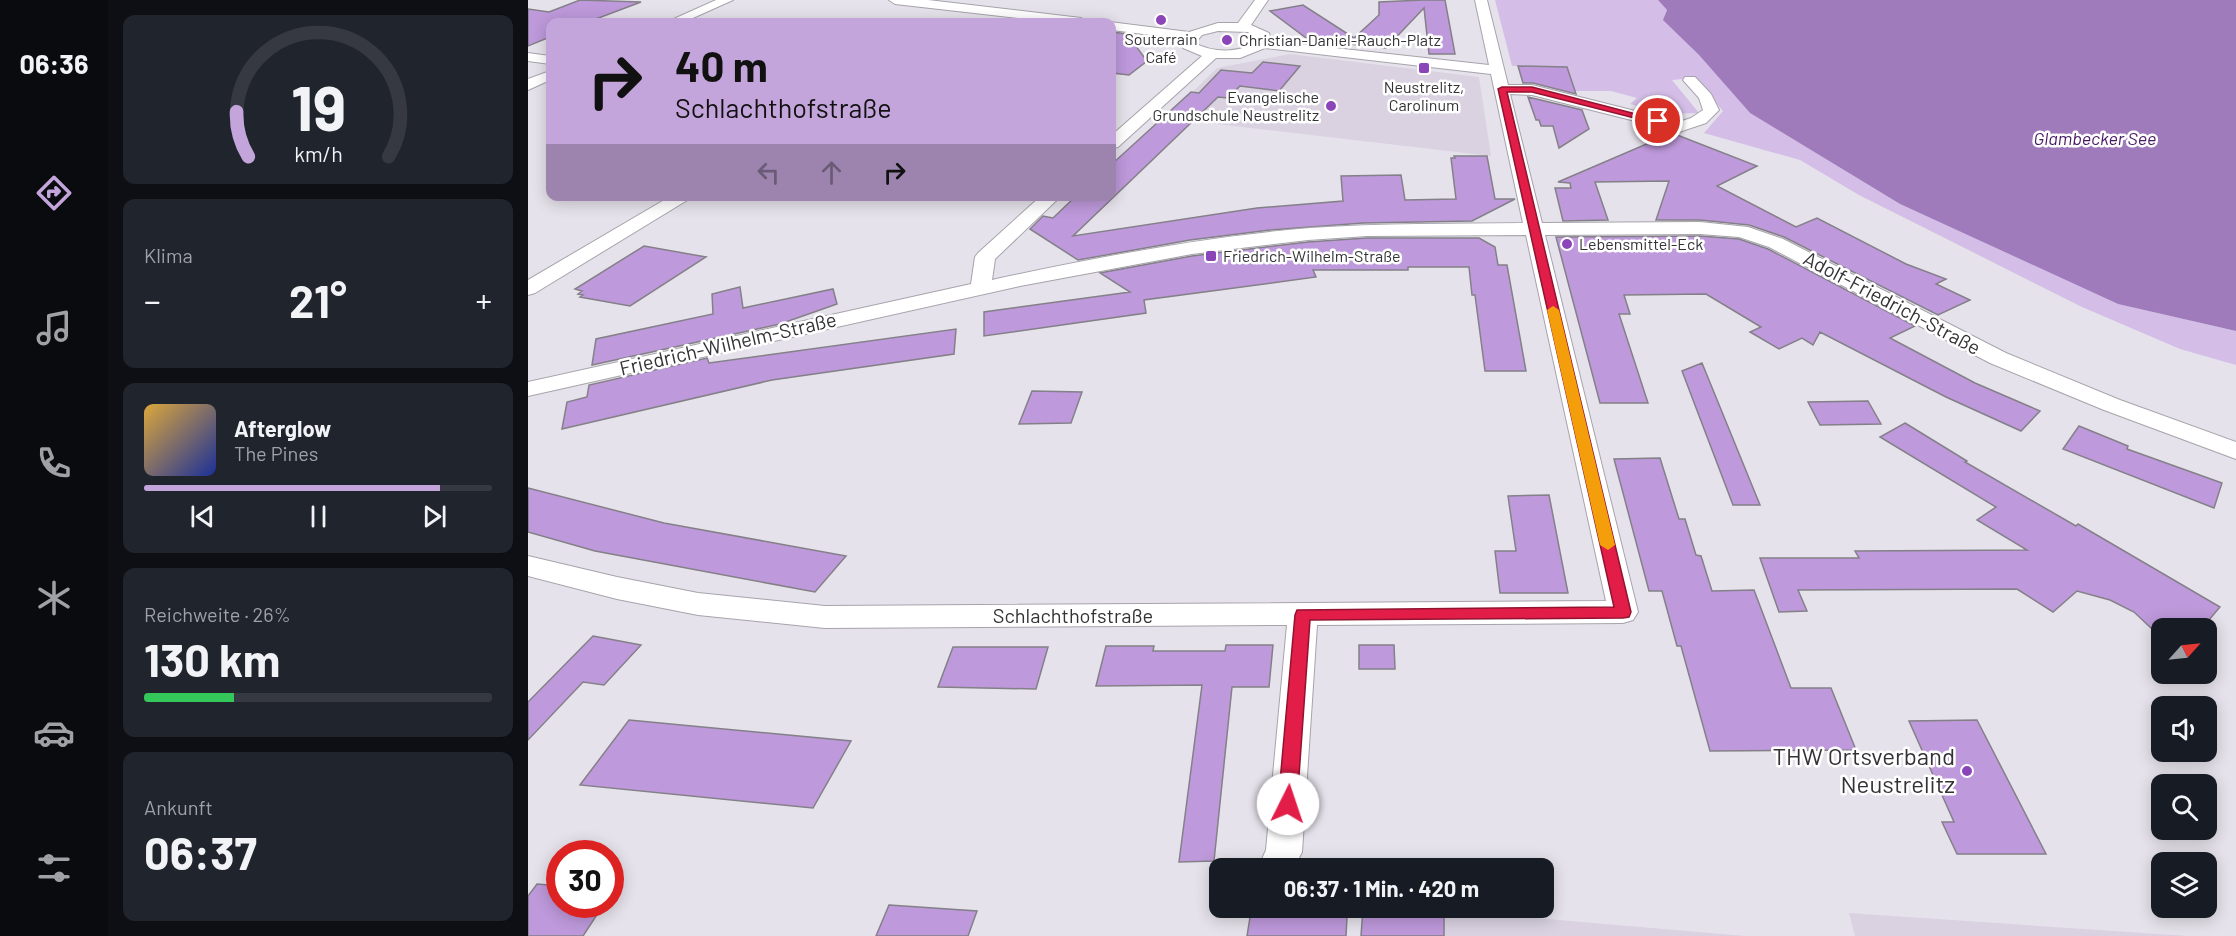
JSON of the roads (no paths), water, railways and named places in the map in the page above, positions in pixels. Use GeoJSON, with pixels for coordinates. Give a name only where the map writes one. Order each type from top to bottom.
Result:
{"type":"FeatureCollection","features":[{"type":"Feature","properties":{"kind":"street"},"geometry":{"type":"LineString","coordinates":[[684,18],[728,0]]}},
{"type":"Feature","properties":{"kind":"street"},"geometry":{"type":"LineString","coordinates":[[895,0],[1048,18]]}},
{"type":"Feature","properties":{"kind":"street"},"geometry":{"type":"LineString","coordinates":[[988,18],[1019,0]]}},
{"type":"Feature","properties":{"kind":"street"},"geometry":{"type":"LineString","coordinates":[[1242,27],[1262,0]]}},
{"type":"Feature","properties":{"kind":"street"},"geometry":{"type":"LineString","coordinates":[[1481,0],[1534,227]]}},
{"type":"Feature","properties":{"kind":"street"},"geometry":{"type":"LineString","coordinates":[[1116,27],[1191,36],[1207,29],[1242,27],[1252,29],[1264,36],[1263,44]]}},
{"type":"Feature","properties":{"kind":"street"},"geometry":{"type":"LineString","coordinates":[[1191,36],[1188,45],[1201,52],[1212,54],[1247,51],[1263,44],[1498,70]]}},
{"type":"Feature","properties":{"kind":"street"},"geometry":{"type":"LineString","coordinates":[[1116,139],[1212,54]]}},
{"type":"Feature","properties":{"kind":"street"},"geometry":{"type":"LineString","coordinates":[[528,57],[546,59]]}},
{"type":"Feature","properties":{"kind":"street"},"geometry":{"type":"LineString","coordinates":[[528,85],[546,77]]}},
{"type":"Feature","properties":{"kind":"street"},"geometry":{"type":"LineString","coordinates":[[1502,89],[1532,90],[1679,127],[1695,123],[1706,117],[1710,110],[1706,97],[1690,80]]}},
{"type":"Feature","properties":{"kind":"street"},"geometry":{"type":"LineString","coordinates":[[528,289],[677,201]]}},
{"type":"Feature","properties":{"kind":"street"},"geometry":{"type":"LineString","coordinates":[[981,288],[985,257],[1047,201]]}},
{"type":"Feature","properties":{"kind":"street","name":"Friedrich-Wilhelm-Straße"},"geometry":{"type":"LineString","coordinates":[[528,389],[1144,254],[1269,237],[1367,230],[1534,227]]}},
{"type":"Feature","properties":{"kind":"street","name":"Adolf-Friedrich-Straße"},"geometry":{"type":"LineString","coordinates":[[1534,227],[1710,228],[1741,231],[1758,236],[1793,251],[1998,358],[2112,405],[2236,451]]}},
{"type":"Feature","properties":{"kind":"street","name":"Schlachthofstraße"},"geometry":{"type":"LineString","coordinates":[[528,566],[617,588],[698,604],[825,617],[1623,612],[1534,227]]}},
{"type":"Feature","properties":{"kind":"street"},"geometry":{"type":"LineString","coordinates":[[1281,858],[1284,852],[1303,615]]}},
{"type":"Feature","properties":{"kind":"water","name":"Glambecker See"},"geometry":{"type":"Polygon","coordinates":[[[1658,0],[2236,0],[2236,331],[2118,304],[1900,204],[1750,113],[1699,55],[1663,20],[1667,10],[1658,0]]]}},
{"type":"Feature","properties":{"kind":"place","name":"Souterrain Café"},"geometry":{"type":"Point","coordinates":[1161,20]}},
{"type":"Feature","properties":{"kind":"place","name":"Christian-Daniel-Rauch-Platz"},"geometry":{"type":"Point","coordinates":[1227,40]}},
{"type":"Feature","properties":{"kind":"place","name":"Neustrelitz, Carolinum"},"geometry":{"type":"Point","coordinates":[1424,68]}},
{"type":"Feature","properties":{"kind":"place","name":"Evangelische Grundschule Neustrelitz"},"geometry":{"type":"Point","coordinates":[1331,106]}},
{"type":"Feature","properties":{"kind":"place","name":"Lebensmittel-Eck"},"geometry":{"type":"Point","coordinates":[1567,244]}},
{"type":"Feature","properties":{"kind":"place","name":"Friedrich-Wilhelm-Straße"},"geometry":{"type":"Point","coordinates":[1211,256]}},
{"type":"Feature","properties":{"kind":"place","name":"THW Ortsverband Neustrelitz"},"geometry":{"type":"Point","coordinates":[1967,771]}}]}
